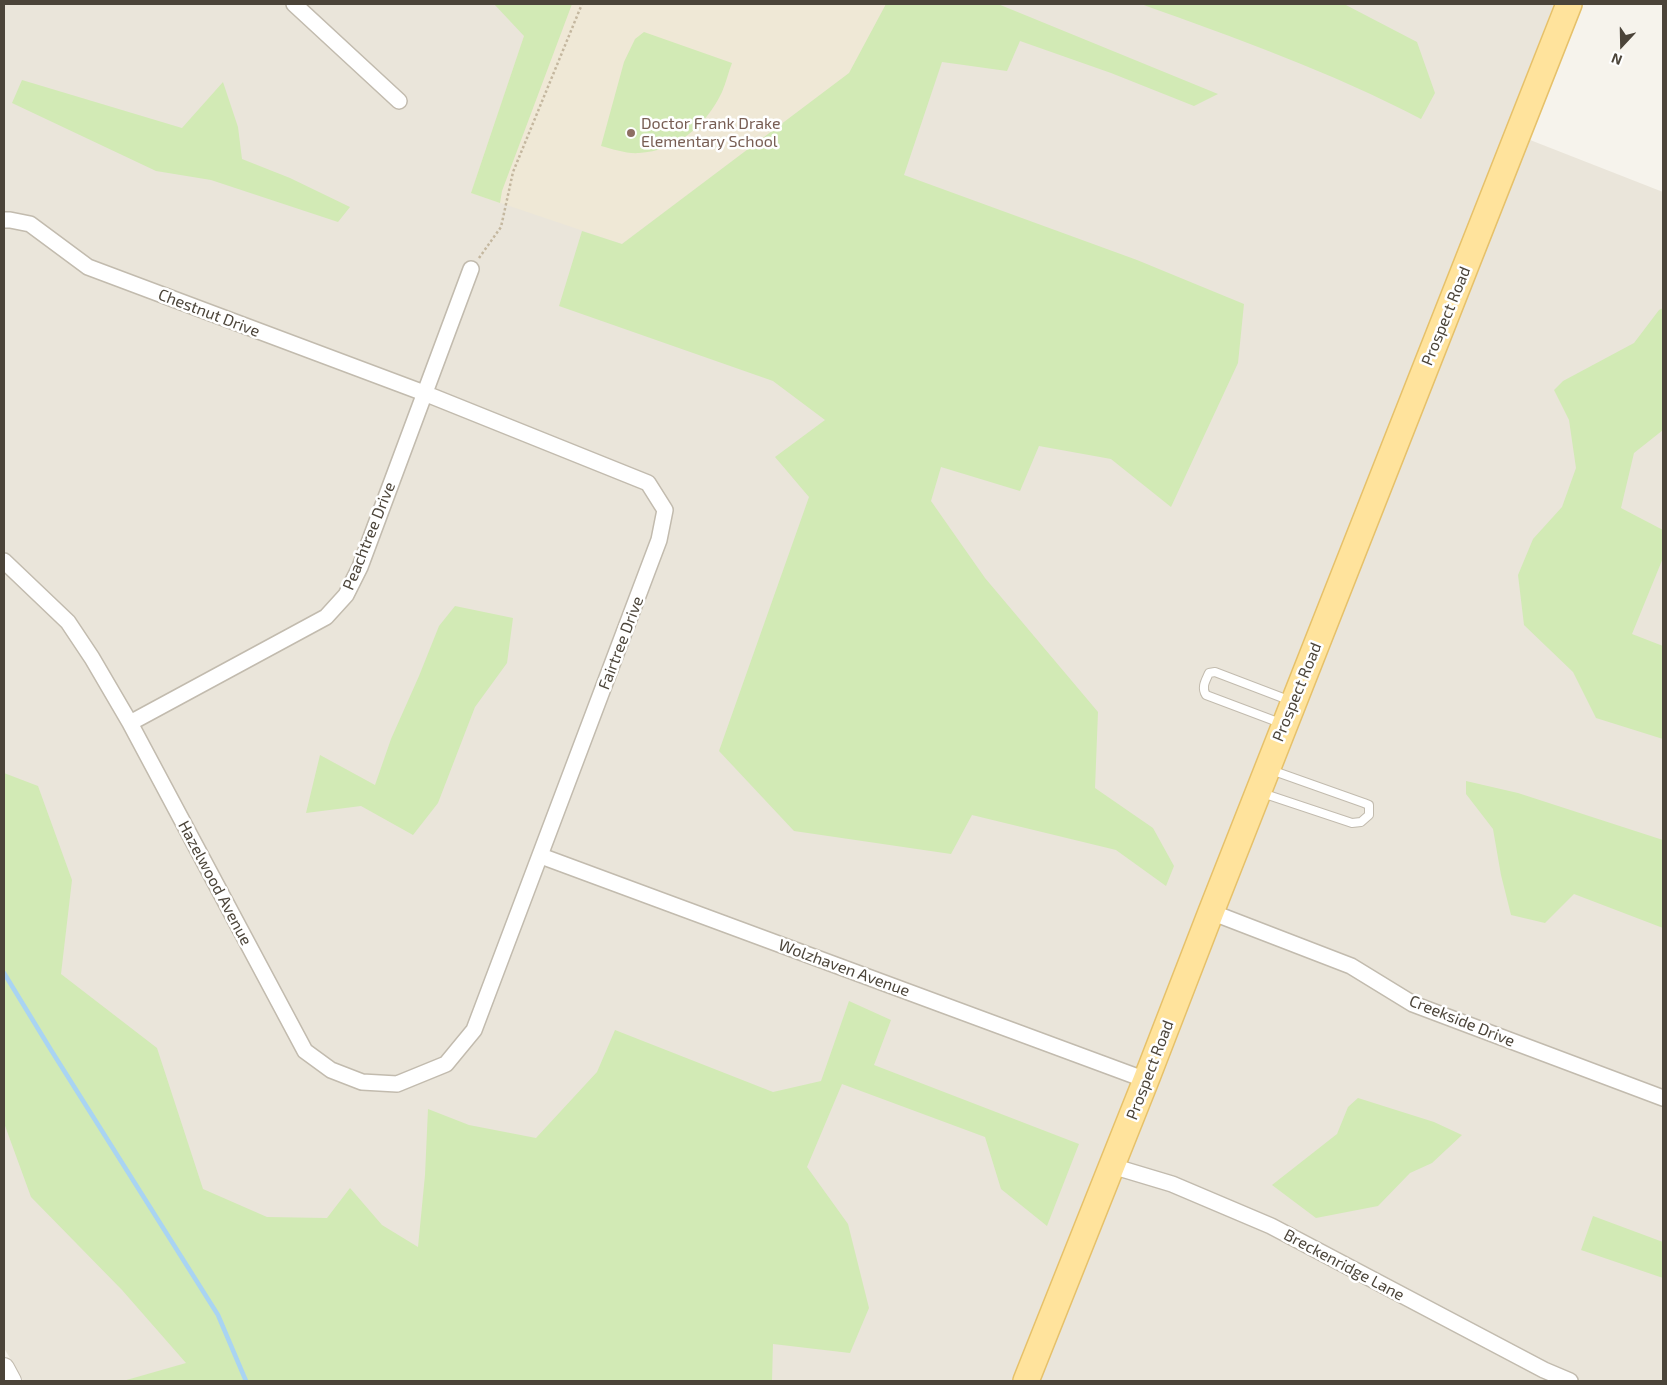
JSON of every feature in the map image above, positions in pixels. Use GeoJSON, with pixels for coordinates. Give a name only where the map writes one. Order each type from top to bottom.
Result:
{"type":"FeatureCollection","features":[{"type":"Feature","properties":{"kind":"main road","name":"Prospect Road"},"geometry":{"type":"LineString","coordinates":[[1026,1381],[1569,4]]}},
{"type":"Feature","properties":{"kind":"street"},"geometry":{"type":"LineString","coordinates":[[294,4],[399,101]]}},
{"type":"Feature","properties":{"kind":"street","name":"Chestnut Drive"},"geometry":{"type":"LineString","coordinates":[[4,220],[30,224],[88,267],[424,393]]}},
{"type":"Feature","properties":{"kind":"street","name":"Peachtree Drive"},"geometry":{"type":"LineString","coordinates":[[130,723],[326,617],[346,595],[360,568],[471,269]]}},
{"type":"Feature","properties":{"kind":"street","name":"Fairtree Drive"},"geometry":{"type":"LineString","coordinates":[[424,393],[648,483],[665,510],[659,540],[474,1030]]}},
{"type":"Feature","properties":{"kind":"street","name":"Hazelwood Avenue"},"geometry":{"type":"LineString","coordinates":[[4,561],[68,622],[92,658],[130,723],[305,1051],[331,1070],[362,1082],[397,1084],[446,1064],[474,1030]]}},
{"type":"Feature","properties":{"kind":"street","name":"Wolzhaven Avenue"},"geometry":{"type":"LineString","coordinates":[[541,856],[1146,1080]]}},
{"type":"Feature","properties":{"kind":"street","name":"Creekside Drive"},"geometry":{"type":"LineString","coordinates":[[1211,912],[1351,966],[1414,1004],[1663,1098]]}},
{"type":"Feature","properties":{"kind":"street","name":"Breckenridge Lane"},"geometry":{"type":"LineString","coordinates":[[1112,1166],[1172,1184],[1271,1226],[1544,1370],[1570,1381]]}},
{"type":"Feature","properties":{"kind":"street"},"geometry":{"type":"LineString","coordinates":[[4,1368],[11,1381]]}},
{"type":"Feature","properties":{"kind":"lane"},"geometry":{"type":"LineString","coordinates":[[1284,725],[1206,695],[1204,684],[1209,673],[1215,672],[1294,702]]}},
{"type":"Feature","properties":{"kind":"lane"},"geometry":{"type":"LineString","coordinates":[[1263,780],[1364,803],[1369,805],[1368,815],[1361,822],[1352,824],[1263,780]]}},
{"type":"Feature","properties":{"kind":"path"},"geometry":{"type":"LineString","coordinates":[[471,269],[501,227],[513,172],[582,4]]}},
{"type":"Feature","properties":{"kind":"shaded area"},"geometry":{"type":"Polygon","coordinates":[[[4,4],[1554,4],[1351,529],[1015,1381],[23,1381],[4,1348],[4,4]]]}},
{"type":"Feature","properties":{"kind":"shaded area","name":"Doctor Frank Drake Elementary School"},"geometry":{"type":"Polygon","coordinates":[[[535,4],[886,4],[850,73],[622,244],[471,193],[535,4]]]}},
{"type":"Feature","properties":{"kind":"shaded area"},"geometry":{"type":"Polygon","coordinates":[[[1525,138],[1663,192],[1663,1381],[1037,1381],[1525,138]]]}},
{"type":"Feature","properties":{"kind":"green space"},"geometry":{"type":"Polygon","coordinates":[[[494,4],[572,4],[502,191],[500,203],[471,193],[524,36],[494,4]]]}},
{"type":"Feature","properties":{"kind":"green space"},"geometry":{"type":"Polygon","coordinates":[[[886,4],[998,4],[1218,94],[1194,106],[1111,73],[1020,41],[1007,71],[942,62],[904,175],[1137,260],[1244,304],[1238,363],[1171,507],[1111,459],[1039,446],[1020,491],[941,467],[931,501],[985,578],[1098,712],[1095,788],[1153,828],[1174,866],[1166,886],[1116,850],[972,815],[951,854],[794,831],[719,751],[809,497],[775,457],[825,420],[773,381],[559,306],[582,231],[622,244],[849,73],[886,4]]]}},
{"type":"Feature","properties":{"kind":"green space"},"geometry":{"type":"Polygon","coordinates":[[[1141,4],[1344,4],[1417,42],[1435,93],[1421,119],[1318,71],[1141,4]]]}},
{"type":"Feature","properties":{"kind":"green space"},"geometry":{"type":"Polygon","coordinates":[[[644,32],[732,63],[723,89],[707,116],[698,126],[677,142],[653,151],[639,153],[601,146],[624,62],[635,39],[644,32]]]}},
{"type":"Feature","properties":{"kind":"green space"},"geometry":{"type":"Polygon","coordinates":[[[22,80],[182,128],[223,82],[238,127],[242,159],[290,178],[350,207],[338,222],[211,180],[156,171],[12,103],[22,80]]]}},
{"type":"Feature","properties":{"kind":"green space"},"geometry":{"type":"Polygon","coordinates":[[[1663,308],[1663,430],[1634,453],[1621,508],[1663,530],[1663,558],[1632,634],[1663,646],[1663,739],[1596,718],[1573,672],[1524,625],[1518,575],[1533,539],[1562,507],[1576,468],[1569,420],[1554,390],[1563,381],[1634,343],[1659,310],[1663,308]]]}},
{"type":"Feature","properties":{"kind":"green space"},"geometry":{"type":"Polygon","coordinates":[[[455,606],[513,618],[507,663],[475,707],[438,803],[413,835],[361,806],[306,813],[320,755],[375,785],[391,739],[439,626],[455,606]]]}},
{"type":"Feature","properties":{"kind":"green space"},"geometry":{"type":"Polygon","coordinates":[[[4,773],[38,786],[72,880],[61,974],[157,1048],[203,1189],[267,1217],[327,1218],[350,1188],[382,1225],[418,1247],[425,1175],[428,1109],[469,1125],[536,1138],[597,1072],[615,1030],[773,1092],[821,1081],[849,1001],[891,1020],[874,1065],[1079,1144],[1047,1226],[1001,1189],[985,1137],[842,1084],[807,1167],[848,1224],[869,1308],[850,1353],[773,1344],[772,1381],[123,1381],[186,1363],[122,1290],[31,1197],[4,1123],[4,773]]]}},
{"type":"Feature","properties":{"kind":"green space"},"geometry":{"type":"Polygon","coordinates":[[[1466,781],[1518,793],[1663,840],[1663,928],[1574,894],[1545,923],[1511,915],[1501,875],[1493,829],[1466,794],[1466,781]]]}},
{"type":"Feature","properties":{"kind":"green space"},"geometry":{"type":"Polygon","coordinates":[[[1358,1098],[1434,1122],[1462,1135],[1432,1163],[1410,1173],[1378,1206],[1316,1218],[1272,1185],[1337,1134],[1348,1107],[1358,1098]]]}},
{"type":"Feature","properties":{"kind":"green space"},"geometry":{"type":"Polygon","coordinates":[[[1593,1216],[1663,1242],[1663,1278],[1581,1250],[1593,1216]]]}},
{"type":"Feature","properties":{"kind":"waterway"},"geometry":{"type":"LineString","coordinates":[[4,973],[218,1315],[246,1381]]}},
{"type":"Feature","properties":{"kind":"place","name":"Doctor Frank Drake Elementary School"},"geometry":{"type":"Point","coordinates":[631,133]}}]}
